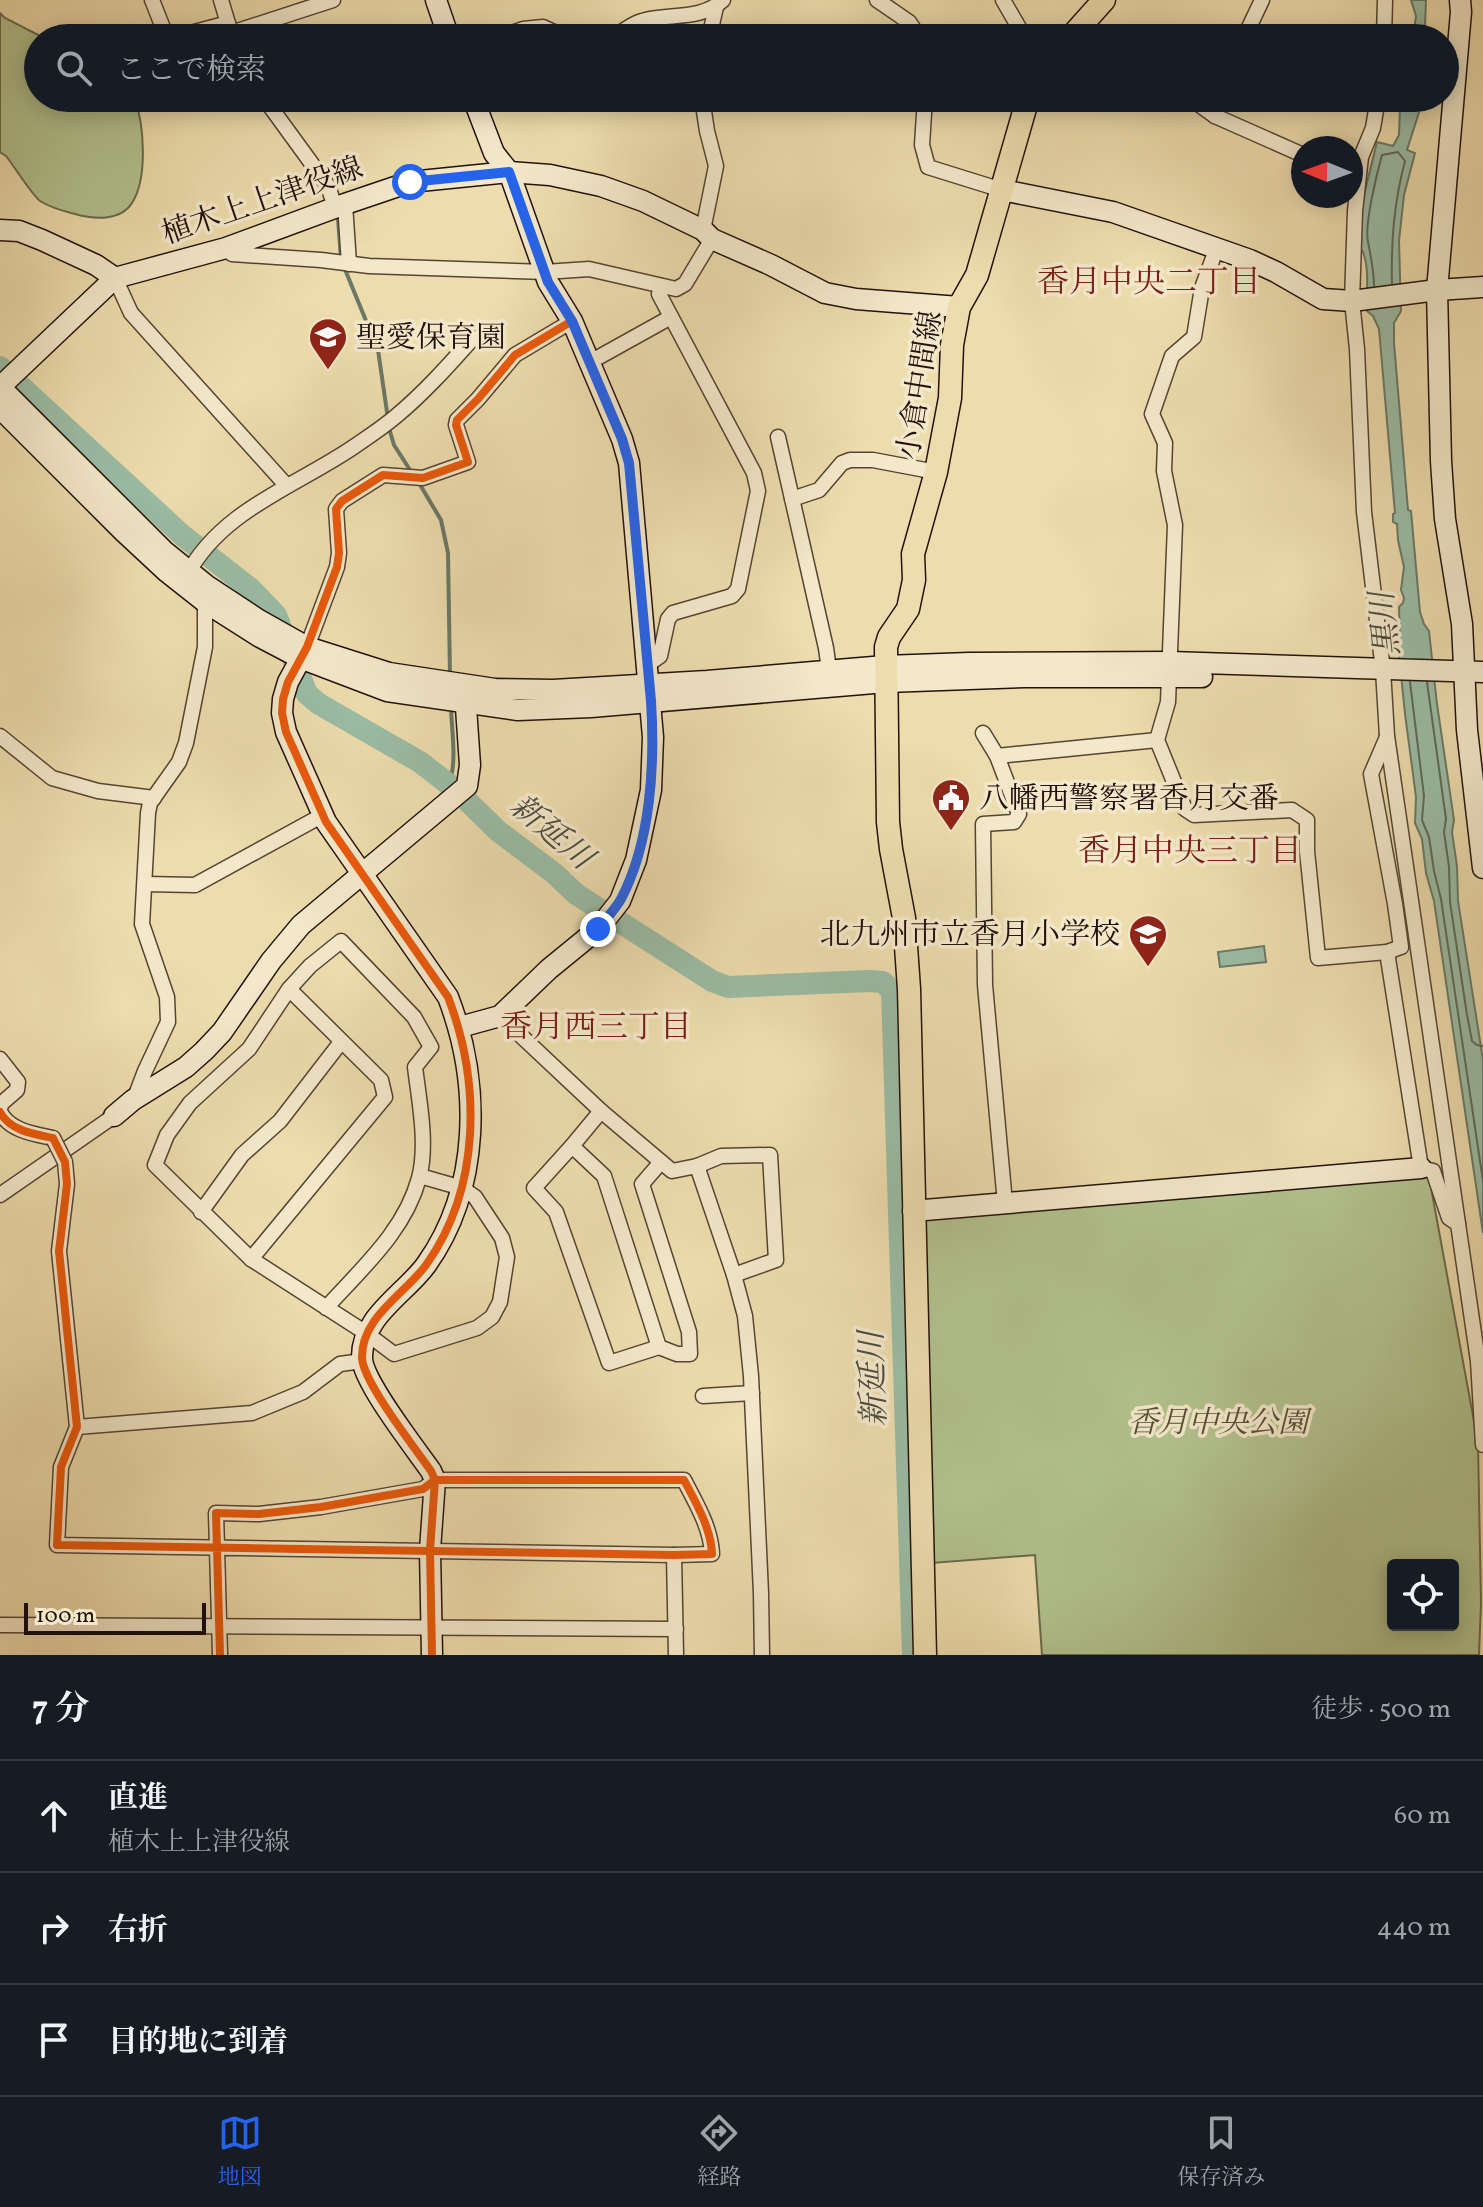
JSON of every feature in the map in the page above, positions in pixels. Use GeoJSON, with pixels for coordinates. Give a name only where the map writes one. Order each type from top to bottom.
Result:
{"type":"FeatureCollection","features":[{"type":"Feature","properties":{"kind":"main road"},"geometry":{"type":"LineString","coordinates":[[1083,24],[1104,0]]}},
{"type":"Feature","properties":{"kind":"main road","name":"小倉中間線"},"geometry":{"type":"LineString","coordinates":[[925,1655],[907,946],[888,822],[886,647],[889,637],[908,609],[914,580],[913,554],[936,472],[950,398],[952,345],[959,307],[977,275],[1024,112]]}},
{"type":"Feature","properties":{"kind":"street"},"geometry":{"type":"LineString","coordinates":[[152,0],[163,24]]}},
{"type":"Feature","properties":{"kind":"street"},"geometry":{"type":"LineString","coordinates":[[221,0],[228,24]]}},
{"type":"Feature","properties":{"kind":"street"},"geometry":{"type":"LineString","coordinates":[[436,0],[444,24]]}},
{"type":"Feature","properties":{"kind":"street"},"geometry":{"type":"LineString","coordinates":[[877,0],[910,24]]}},
{"type":"Feature","properties":{"kind":"street"},"geometry":{"type":"LineString","coordinates":[[1003,0],[1017,24]]}},
{"type":"Feature","properties":{"kind":"street"},"geometry":{"type":"LineString","coordinates":[[1251,24],[1262,0]]}},
{"type":"Feature","properties":{"kind":"street"},"geometry":{"type":"LineString","coordinates":[[1384,24],[1385,0]]}},
{"type":"Feature","properties":{"kind":"street"},"geometry":{"type":"LineString","coordinates":[[1459,29],[1460,0]]}},
{"type":"Feature","properties":{"kind":"street"},"geometry":{"type":"LineString","coordinates":[[252,24],[325,1]]}},
{"type":"Feature","properties":{"kind":"street"},"geometry":{"type":"LineString","coordinates":[[636,24],[672,18],[720,4]]}},
{"type":"Feature","properties":{"kind":"street"},"geometry":{"type":"LineString","coordinates":[[714,24],[720,4]]}},
{"type":"Feature","properties":{"kind":"street"},"geometry":{"type":"LineString","coordinates":[[274,112],[340,205],[349,264]]}},
{"type":"Feature","properties":{"kind":"street"},"geometry":{"type":"LineString","coordinates":[[460,1027],[500,1016],[549,969],[598,929],[620,901],[636,860],[651,790],[653,737],[629,463],[622,439],[572,321],[548,282],[509,172],[494,153],[478,112]]}},
{"type":"Feature","properties":{"kind":"street"},"geometry":{"type":"LineString","coordinates":[[226,248],[232,254],[369,266],[545,272],[589,269],[676,289],[685,284],[707,235],[716,166],[704,112]]}},
{"type":"Feature","properties":{"kind":"street"},"geometry":{"type":"LineString","coordinates":[[924,112],[922,145],[928,167],[1002,190],[1113,212],[1250,260],[1323,299],[1357,300],[1483,287]]}},
{"type":"Feature","properties":{"kind":"street"},"geometry":{"type":"LineString","coordinates":[[1209,112],[1291,150]]}},
{"type":"Feature","properties":{"kind":"street"},"geometry":{"type":"LineString","coordinates":[[1215,112],[1215,116]]}},
{"type":"Feature","properties":{"kind":"street"},"geometry":{"type":"LineString","coordinates":[[1363,146],[1373,128],[1376,112]]}},
{"type":"Feature","properties":{"kind":"street"},"geometry":{"type":"LineString","coordinates":[[1450,112],[1429,291],[1445,519],[1462,624],[1467,730],[1483,868]]}},
{"type":"Feature","properties":{"kind":"street","name":"植木上上津役線"},"geometry":{"type":"LineString","coordinates":[[115,278],[226,248],[410,182],[509,172],[550,175],[601,186],[643,201],[825,293],[856,299],[959,307]]}},
{"type":"Feature","properties":{"kind":"street"},"geometry":{"type":"LineString","coordinates":[[1355,208],[1364,512],[1387,736],[1478,1361],[1483,1445]]}},
{"type":"Feature","properties":{"kind":"street"},"geometry":{"type":"LineString","coordinates":[[0,230],[19,231],[42,240],[96,265],[115,278],[131,313],[286,485]]}},
{"type":"Feature","properties":{"kind":"street"},"geometry":{"type":"LineString","coordinates":[[1216,250],[1202,288],[1194,337],[1172,356],[1152,414],[1165,443],[1164,471],[1175,525],[1168,702],[1157,740],[1185,809],[1194,815],[1292,810],[1307,820],[1307,851],[1318,958],[1387,952],[1401,947],[1371,774],[1387,736]]}},
{"type":"Feature","properties":{"kind":"street"},"geometry":{"type":"LineString","coordinates":[[115,278],[0,387],[164,551],[205,602],[260,637],[303,652],[465,694],[495,689],[553,690],[886,674],[1025,677],[1169,670],[1466,678]]}},
{"type":"Feature","properties":{"kind":"street"},"geometry":{"type":"LineString","coordinates":[[649,684],[660,656],[668,619],[673,613],[732,596],[738,589],[758,491],[754,473],[659,294],[662,286]]}},
{"type":"Feature","properties":{"kind":"street"},"geometry":{"type":"LineString","coordinates":[[590,362],[671,317]]}},
{"type":"Feature","properties":{"kind":"street"},"geometry":{"type":"LineString","coordinates":[[432,1655],[430,1550],[435,1480],[368,1379],[362,1361],[366,1333],[425,1267],[451,1220],[468,1158],[471,1127],[468,1072],[460,1027],[448,997],[323,815],[286,732],[283,699],[337,567],[336,509],[342,501],[383,475],[423,478],[468,462],[457,420],[515,355],[572,321]]}},
{"type":"Feature","properties":{"kind":"street"},"geometry":{"type":"LineString","coordinates":[[185,578],[207,544],[226,527],[286,485],[351,449],[396,417],[473,338]]}},
{"type":"Feature","properties":{"kind":"street"},"geometry":{"type":"LineString","coordinates":[[0,408],[124,532],[185,578],[259,620],[303,652]]}},
{"type":"Feature","properties":{"kind":"street"},"geometry":{"type":"LineString","coordinates":[[778,437],[823,634],[830,678]]}},
{"type":"Feature","properties":{"kind":"street"},"geometry":{"type":"LineString","coordinates":[[792,499],[819,490],[842,463],[850,460],[873,460],[936,472]]}},
{"type":"Feature","properties":{"kind":"street"},"geometry":{"type":"LineString","coordinates":[[133,1100],[168,1022],[167,997],[142,924],[148,813],[154,798],[179,762],[186,743],[205,647],[205,602]]}},
{"type":"Feature","properties":{"kind":"street"},"geometry":{"type":"LineString","coordinates":[[0,1195],[133,1100],[186,1067],[222,1032],[271,961],[301,925],[467,786],[470,765],[465,694]]}},
{"type":"Feature","properties":{"kind":"street"},"geometry":{"type":"LineString","coordinates":[[983,733],[997,756],[1019,814],[1014,822],[983,824],[985,985],[1005,1203]]}},
{"type":"Feature","properties":{"kind":"street"},"geometry":{"type":"LineString","coordinates":[[0,736],[52,778],[98,791],[154,798]]}},
{"type":"Feature","properties":{"kind":"street"},"geometry":{"type":"LineString","coordinates":[[997,756],[1157,740]]}},
{"type":"Feature","properties":{"kind":"street"},"geometry":{"type":"LineString","coordinates":[[145,884],[195,885],[323,815]]}},
{"type":"Feature","properties":{"kind":"street"},"geometry":{"type":"LineString","coordinates":[[326,1308],[393,1233],[409,1204],[420,1176],[422,1122],[415,1067],[431,1047],[414,1017],[341,941],[310,966],[289,989],[249,1049],[190,1103],[167,1135],[155,1165],[251,1259],[394,1354],[477,1328],[492,1317],[500,1302],[507,1257],[502,1238],[475,1197],[462,1188],[420,1176]]}},
{"type":"Feature","properties":{"kind":"street"},"geometry":{"type":"LineString","coordinates":[[1387,952],[1421,1168]]}},
{"type":"Feature","properties":{"kind":"street"},"geometry":{"type":"LineString","coordinates":[[251,1259],[385,1097],[381,1080],[289,989]]}},
{"type":"Feature","properties":{"kind":"street"},"geometry":{"type":"LineString","coordinates":[[500,1016],[601,1111],[672,1171],[697,1166],[721,1156],[770,1155],[776,1260],[734,1275]]}},
{"type":"Feature","properties":{"kind":"street"},"geometry":{"type":"LineString","coordinates":[[201,1212],[242,1155],[280,1121],[341,1042]]}},
{"type":"Feature","properties":{"kind":"street"},"geometry":{"type":"LineString","coordinates":[[0,1059],[18,1082],[17,1090],[2,1103],[0,1110],[3,1119],[23,1132],[53,1138],[65,1162],[67,1184],[59,1251],[77,1427],[61,1467],[57,1545],[216,1548],[430,1550],[674,1555],[712,1554],[711,1544],[702,1516],[684,1480],[435,1480],[423,1489],[321,1507],[259,1514],[216,1513],[216,1548],[220,1655]]}},
{"type":"Feature","properties":{"kind":"street"},"geometry":{"type":"LineString","coordinates":[[601,1111],[534,1188],[556,1212],[609,1363],[659,1347],[677,1354],[690,1354],[689,1332],[642,1184],[661,1162]]}},
{"type":"Feature","properties":{"kind":"street"},"geometry":{"type":"LineString","coordinates":[[572,1146],[604,1176],[659,1347]]}},
{"type":"Feature","properties":{"kind":"street"},"geometry":{"type":"LineString","coordinates":[[697,1166],[745,1316],[752,1393],[762,1655]]}},
{"type":"Feature","properties":{"kind":"street"},"geometry":{"type":"LineString","coordinates":[[913,1211],[1421,1168],[1433,1171],[1449,1218],[1459,1224]]}},
{"type":"Feature","properties":{"kind":"street"},"geometry":{"type":"LineString","coordinates":[[77,1427],[252,1413],[303,1392],[340,1364],[362,1361]]}},
{"type":"Feature","properties":{"kind":"street"},"geometry":{"type":"LineString","coordinates":[[703,1396],[752,1393]]}},
{"type":"Feature","properties":{"kind":"street"},"geometry":{"type":"LineString","coordinates":[[674,1555],[676,1655]]}},
{"type":"Feature","properties":{"kind":"street"},"geometry":{"type":"LineString","coordinates":[[0,1625],[676,1629]]}},
{"type":"Feature","properties":{"kind":"green space"},"geometry":{"type":"Polygon","coordinates":[[[0,13],[24,28],[24,112],[138,112],[141,123],[142,166],[137,192],[127,209],[106,218],[90,217],[44,203],[0,152],[0,13]]]}},
{"type":"Feature","properties":{"kind":"green space","name":"香月中央公園"},"geometry":{"type":"Polygon","coordinates":[[[1429,1177],[1478,1443],[1479,1655],[1042,1655],[1035,1555],[932,1563],[922,1219],[1429,1177]]]}},
{"type":"Feature","properties":{"kind":"water"},"geometry":{"type":"Polygon","coordinates":[[[1411,0],[1426,0],[1425,24],[1415,24],[1411,0]]]}},
{"type":"Feature","properties":{"kind":"water"},"geometry":{"type":"Polygon","coordinates":[[[1400,112],[1419,112],[1407,150],[1415,153],[1404,195],[1399,241],[1401,311],[1394,323],[1394,343],[1420,612],[1429,631],[1454,820],[1452,832],[1458,901],[1483,1060],[1483,1233],[1434,901],[1426,873],[1422,839],[1415,823],[1416,797],[1398,645],[1404,567],[1397,524],[1393,522],[1395,513],[1379,329],[1367,311],[1367,268],[1359,245],[1363,199],[1377,142],[1393,146],[1399,135],[1400,112]]]}},
{"type":"Feature","properties":{"kind":"water"},"geometry":{"type":"Polygon","coordinates":[[[1264,946],[1266,962],[1220,967],[1218,952],[1264,946]]]}},
{"type":"Feature","properties":{"kind":"waterway"},"geometry":{"type":"LineString","coordinates":[[338,218],[341,259]]}},
{"type":"Feature","properties":{"kind":"waterway"},"geometry":{"type":"LineString","coordinates":[[344,267],[378,350],[388,419]]}},
{"type":"Feature","properties":{"kind":"waterway","name":"新延川"},"geometry":{"type":"LineString","coordinates":[[0,367],[182,535],[251,589],[276,615],[307,694],[420,762],[576,894],[712,981],[728,987],[869,981],[883,982],[892,991],[913,1655]]}},
{"type":"Feature","properties":{"kind":"waterway"},"geometry":{"type":"LineString","coordinates":[[389,428],[394,445],[412,473]]}},
{"type":"Feature","properties":{"kind":"waterway"},"geometry":{"type":"LineString","coordinates":[[419,483],[441,520],[448,553],[450,676]]}},
{"type":"Feature","properties":{"kind":"waterway"},"geometry":{"type":"LineString","coordinates":[[449,785],[453,757],[451,709]]}},
{"type":"Feature","properties":{"kind":"cycle path"},"geometry":{"type":"LineString","coordinates":[[432,1655],[430,1550],[435,1480],[371,1383],[362,1358],[364,1343],[376,1318],[426,1265],[444,1235],[457,1203],[466,1169],[470,1134],[466,1064],[448,997],[326,822],[286,732],[283,699],[288,682],[307,647],[337,567],[336,509],[342,501],[383,475],[423,478],[468,462],[457,420],[515,355],[572,321]]}},
{"type":"Feature","properties":{"kind":"cycle path"},"geometry":{"type":"LineString","coordinates":[[0,1112],[16,1128],[53,1138],[65,1162],[67,1184],[59,1251],[77,1427],[61,1467],[57,1545],[211,1548],[288,1549],[520,1552],[674,1555],[712,1554],[709,1535],[684,1480],[435,1480],[423,1489],[321,1507],[259,1514],[216,1513],[220,1655]]}},
{"type":"Feature","properties":{"kind":"place","name":"聖愛保育園"},"geometry":{"type":"Point","coordinates":[328,371]}},
{"type":"Feature","properties":{"kind":"place","name":"八幡西警察署香月交番"},"geometry":{"type":"Point","coordinates":[951,832]}},
{"type":"Feature","properties":{"kind":"place","name":"北九州市立香月小学校"},"geometry":{"type":"Point","coordinates":[1148,968]}},
{"type":"Feature","properties":{"kind":"district","name":"香月中央二丁目"},"geometry":{"type":"Point","coordinates":[1149,281]}},
{"type":"Feature","properties":{"kind":"district","name":"香月中央三丁目"},"geometry":{"type":"Point","coordinates":[1190,850]}},
{"type":"Feature","properties":{"kind":"district","name":"香月西三丁目"},"geometry":{"type":"Point","coordinates":[596,1026]}},
{"type":"Feature","properties":{"kind":"route"},"geometry":{"type":"LineString","coordinates":[[410,182],[509,172],[548,282],[572,321],[622,439],[629,463],[651,701],[651,790],[636,860],[620,901],[598,929]]}},
{"type":"Feature","properties":{"kind":"water label","name":"黒川"},"geometry":{"type":"Point","coordinates":[1384,624]}}]}
